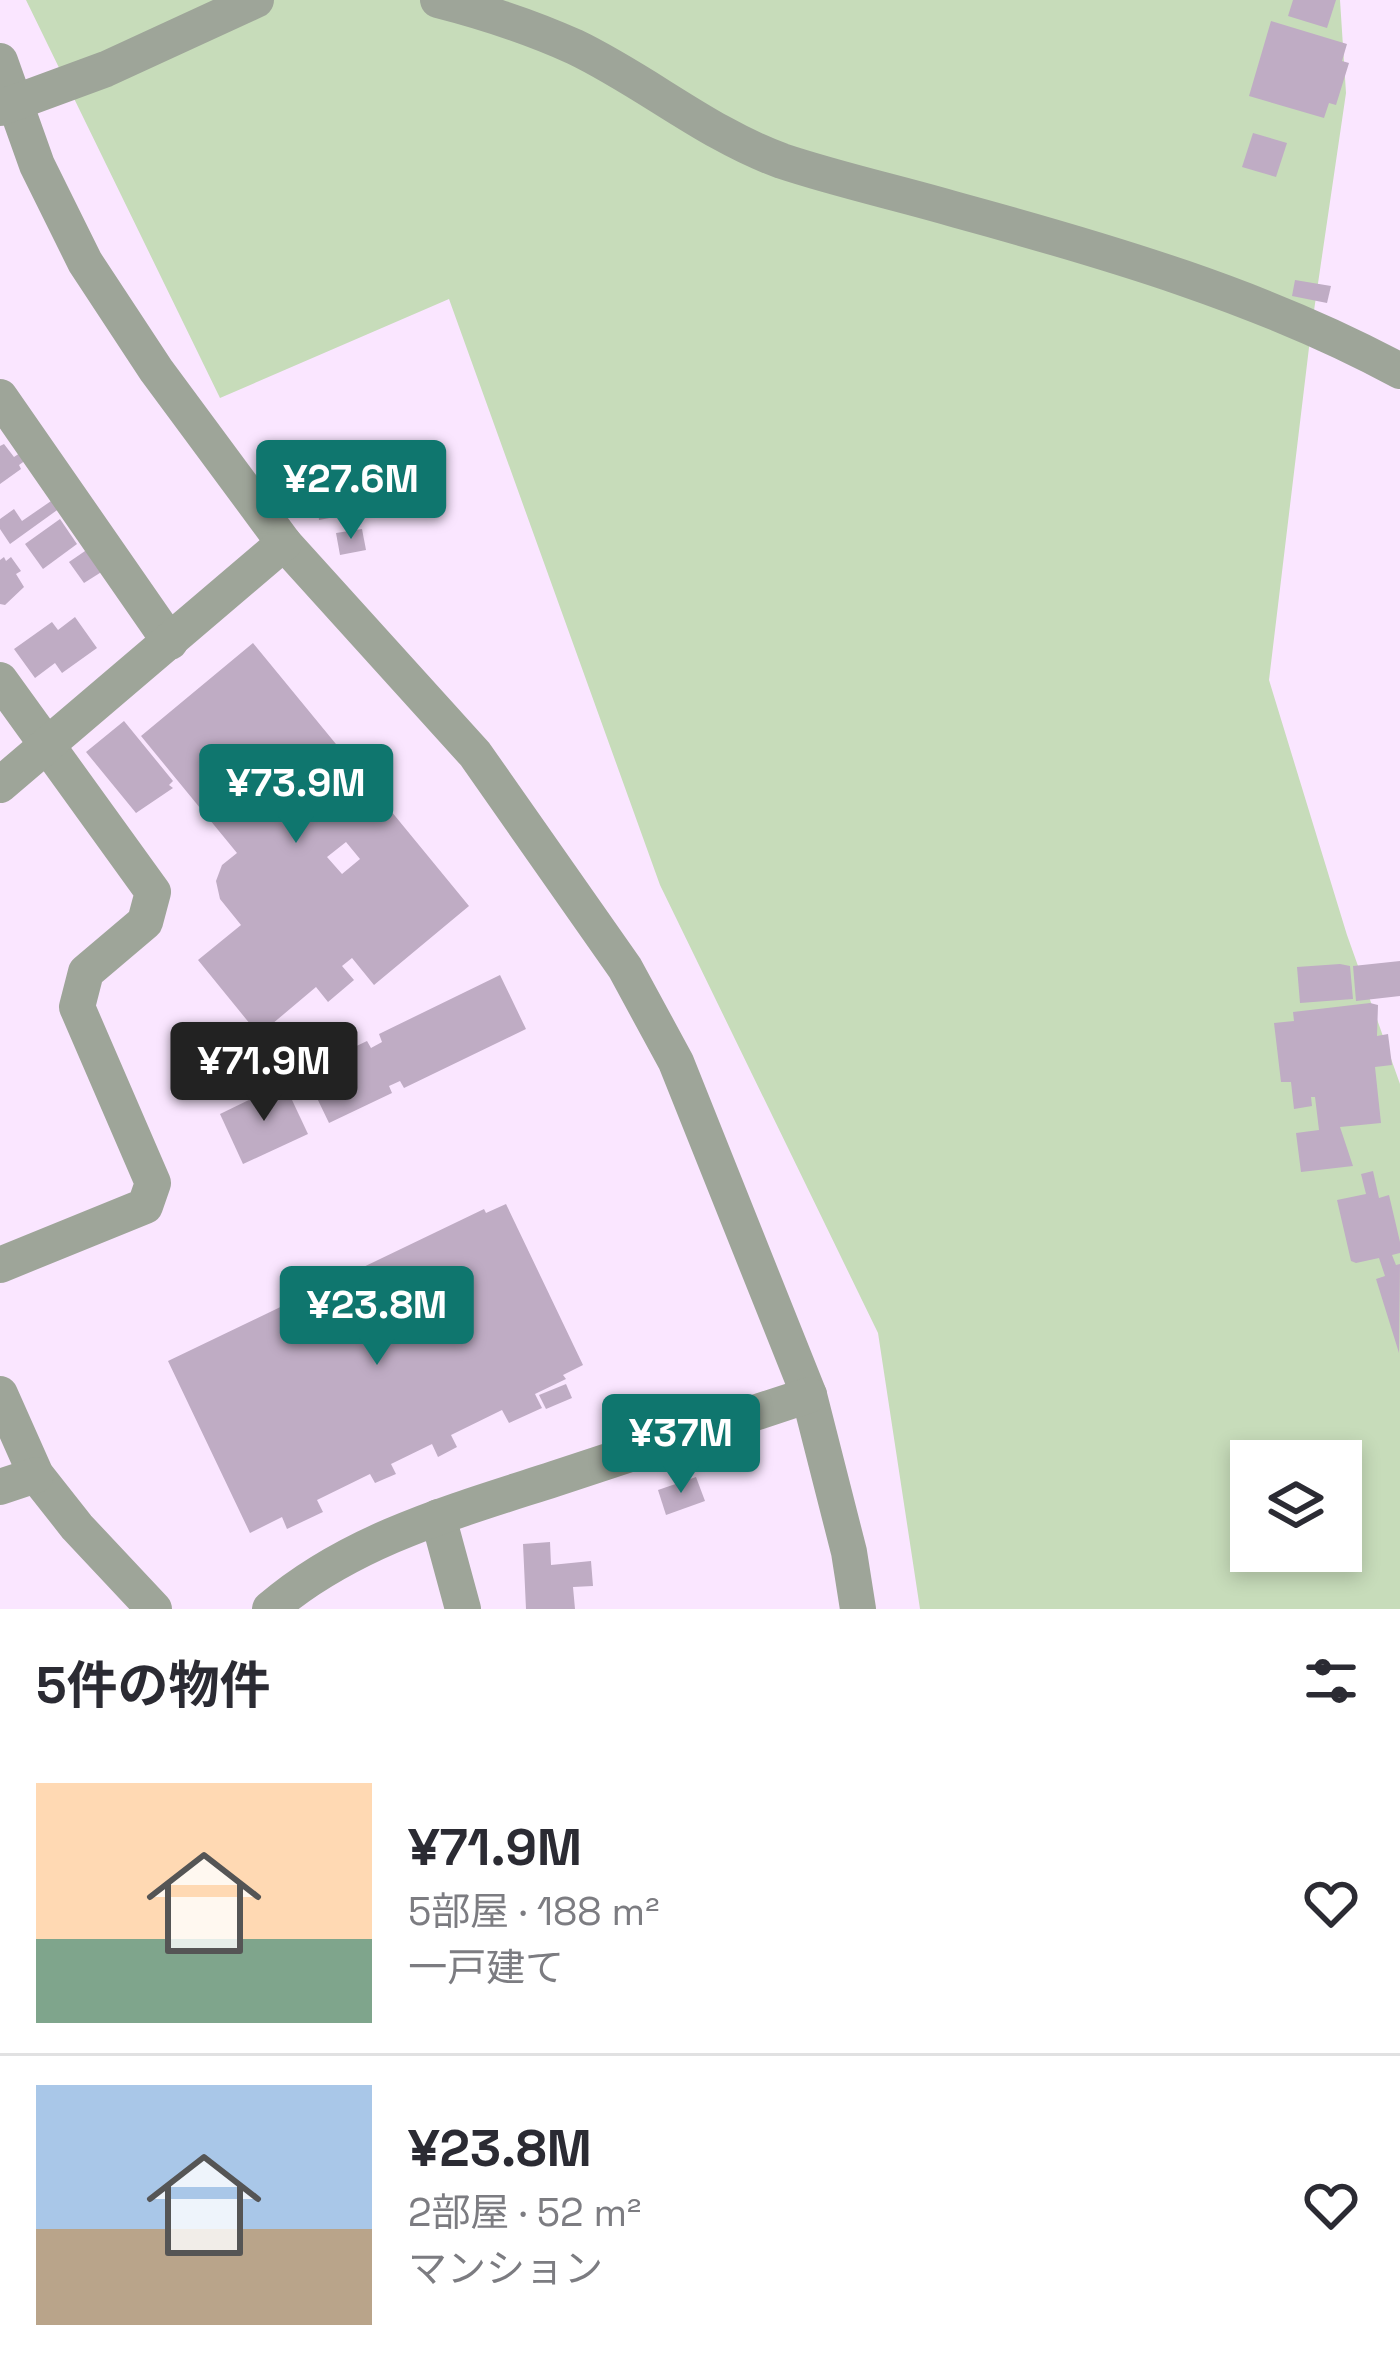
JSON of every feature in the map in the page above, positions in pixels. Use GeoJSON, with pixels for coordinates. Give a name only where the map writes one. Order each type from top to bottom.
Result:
{"type":"FeatureCollection","features":[{"type":"Feature","properties":{"kind":"street"},"geometry":{"type":"LineString","coordinates":[[0,108],[106,69],[256,0]]}},
{"type":"Feature","properties":{"kind":"street"},"geometry":{"type":"LineString","coordinates":[[438,0],[493,14],[577,48],[705,124],[779,160],[1036,232],[1205,288],[1349,344],[1400,371]]}},
{"type":"Feature","properties":{"kind":"street"},"geometry":{"type":"LineString","coordinates":[[1,65],[37,166],[85,262],[223,465],[284,543],[476,754],[626,968],[676,1062],[809,1395],[849,1552],[858,1609]]}},
{"type":"Feature","properties":{"kind":"street"},"geometry":{"type":"LineString","coordinates":[[0,397],[170,642]]}},
{"type":"Feature","properties":{"kind":"street"},"geometry":{"type":"LineString","coordinates":[[0,785],[284,543]]}},
{"type":"Feature","properties":{"kind":"street"},"geometry":{"type":"LineString","coordinates":[[0,680],[153,892],[146,922],[86,972],[77,1007],[153,1184],[145,1206],[0,1265]]}},
{"type":"Feature","properties":{"kind":"street"},"geometry":{"type":"LineString","coordinates":[[0,1394],[36,1475],[89,1541],[154,1609]]}},
{"type":"Feature","properties":{"kind":"street"},"geometry":{"type":"LineString","coordinates":[[270,1609],[320,1572],[438,1517],[809,1395]]}},
{"type":"Feature","properties":{"kind":"street"},"geometry":{"type":"LineString","coordinates":[[0,1487],[36,1475]]}},
{"type":"Feature","properties":{"kind":"street"},"geometry":{"type":"LineString","coordinates":[[438,1517],[464,1609]]}},
{"type":"Feature","properties":{"kind":"green space"},"geometry":{"type":"Polygon","coordinates":[[[26,0],[1340,0],[1346,93],[1311,331],[1269,680],[1347,935],[1400,1084],[1400,1609],[920,1609],[878,1333],[660,885],[449,299],[220,398],[26,0]]]}},
{"type":"Feature","properties":{"kind":"building"},"geometry":{"type":"Polygon","coordinates":[[[1293,0],[1336,0],[1327,28],[1288,16],[1293,0]]]}},
{"type":"Feature","properties":{"kind":"building"},"geometry":{"type":"Polygon","coordinates":[[[1271,21],[1347,44],[1342,61],[1349,63],[1336,105],[1329,103],[1324,118],[1249,96],[1271,21]]]}},
{"type":"Feature","properties":{"kind":"building"},"geometry":{"type":"Polygon","coordinates":[[[1253,133],[1287,143],[1276,177],[1242,167],[1253,133]]]}},
{"type":"Feature","properties":{"kind":"building"},"geometry":{"type":"Polygon","coordinates":[[[1295,280],[1331,286],[1327,303],[1292,296],[1295,280]]]}},
{"type":"Feature","properties":{"kind":"building"},"geometry":{"type":"Polygon","coordinates":[[[4,444],[14,457],[20,453],[26,460],[0,484],[0,446],[4,444]]]}},
{"type":"Feature","properties":{"kind":"building"},"geometry":{"type":"Polygon","coordinates":[[[54,499],[60,508],[10,544],[0,529],[0,519],[14,509],[22,521],[54,499]]]}},
{"type":"Feature","properties":{"kind":"building"},"geometry":{"type":"Polygon","coordinates":[[[341,500],[342,505],[348,504],[350,514],[319,520],[318,509],[341,500]]]}},
{"type":"Feature","properties":{"kind":"building"},"geometry":{"type":"Polygon","coordinates":[[[60,519],[77,544],[43,569],[25,544],[60,519]]]}},
{"type":"Feature","properties":{"kind":"building"},"geometry":{"type":"Polygon","coordinates":[[[362,529],[366,550],[340,555],[336,533],[362,529]]]}},
{"type":"Feature","properties":{"kind":"building"},"geometry":{"type":"Polygon","coordinates":[[[88,549],[103,571],[84,583],[69,562],[88,549]]]}},
{"type":"Feature","properties":{"kind":"building"},"geometry":{"type":"Polygon","coordinates":[[[4,557],[6,561],[11,557],[21,571],[16,574],[24,587],[5,605],[0,604],[0,560],[4,557]]]}},
{"type":"Feature","properties":{"kind":"building"},"geometry":{"type":"Polygon","coordinates":[[[75,617],[97,648],[62,673],[55,663],[35,678],[14,649],[52,622],[58,630],[75,617]]]}},
{"type":"Feature","properties":{"kind":"building"},"geometry":{"type":"Polygon","coordinates":[[[253,643],[469,906],[374,985],[352,958],[342,966],[354,980],[328,1002],[316,987],[259,1035],[198,960],[241,925],[220,899],[216,881],[222,865],[237,853],[141,736],[253,643]],[[346,842],[327,857],[342,874],[360,859],[346,842]]]}},
{"type":"Feature","properties":{"kind":"building"},"geometry":{"type":"Polygon","coordinates":[[[124,721],[173,781],[169,785],[173,788],[136,813],[86,752],[124,721]]]}},
{"type":"Feature","properties":{"kind":"building"},"geometry":{"type":"Polygon","coordinates":[[[1400,961],[1400,996],[1356,1001],[1353,966],[1400,961]]]}},
{"type":"Feature","properties":{"kind":"building"},"geometry":{"type":"Polygon","coordinates":[[[1350,966],[1353,999],[1300,1003],[1297,967],[1350,966]]]}},
{"type":"Feature","properties":{"kind":"building"},"geometry":{"type":"Polygon","coordinates":[[[500,975],[526,1029],[404,1088],[400,1081],[389,1086],[392,1093],[329,1123],[304,1071],[367,1041],[371,1048],[382,1042],[379,1034],[500,975]]]}},
{"type":"Feature","properties":{"kind":"building"},"geometry":{"type":"Polygon","coordinates":[[[1378,1005],[1377,1036],[1388,1034],[1392,1065],[1375,1067],[1381,1123],[1340,1127],[1353,1166],[1301,1172],[1296,1133],[1319,1130],[1315,1097],[1311,1097],[1312,1106],[1294,1109],[1291,1082],[1281,1082],[1274,1023],[1294,1021],[1293,1012],[1378,1005]]]}},
{"type":"Feature","properties":{"kind":"building"},"geometry":{"type":"Polygon","coordinates":[[[284,1083],[308,1134],[243,1164],[220,1114],[284,1083]]]}},
{"type":"Feature","properties":{"kind":"building"},"geometry":{"type":"Polygon","coordinates":[[[1373,1171],[1379,1198],[1389,1195],[1400,1242],[1400,1253],[1392,1255],[1396,1265],[1400,1264],[1399,1353],[1376,1279],[1385,1276],[1379,1258],[1351,1261],[1337,1200],[1366,1194],[1361,1174],[1373,1171]]]}},
{"type":"Feature","properties":{"kind":"building"},"geometry":{"type":"Polygon","coordinates":[[[506,1204],[583,1365],[535,1394],[542,1408],[509,1423],[502,1410],[451,1435],[457,1447],[438,1457],[432,1444],[391,1464],[396,1474],[375,1483],[370,1474],[317,1500],[323,1512],[287,1529],[282,1517],[250,1533],[168,1361],[484,1209],[486,1213],[506,1204]]]}},
{"type":"Feature","properties":{"kind":"building"},"geometry":{"type":"Polygon","coordinates":[[[566,1384],[572,1398],[546,1409],[539,1395],[566,1384]]]}},
{"type":"Feature","properties":{"kind":"building"},"geometry":{"type":"Polygon","coordinates":[[[696,1477],[705,1501],[666,1515],[658,1490],[696,1477]]]}},
{"type":"Feature","properties":{"kind":"building"},"geometry":{"type":"Polygon","coordinates":[[[550,1542],[551,1565],[591,1561],[593,1586],[573,1587],[575,1609],[526,1609],[523,1544],[550,1542]]]}}]}
